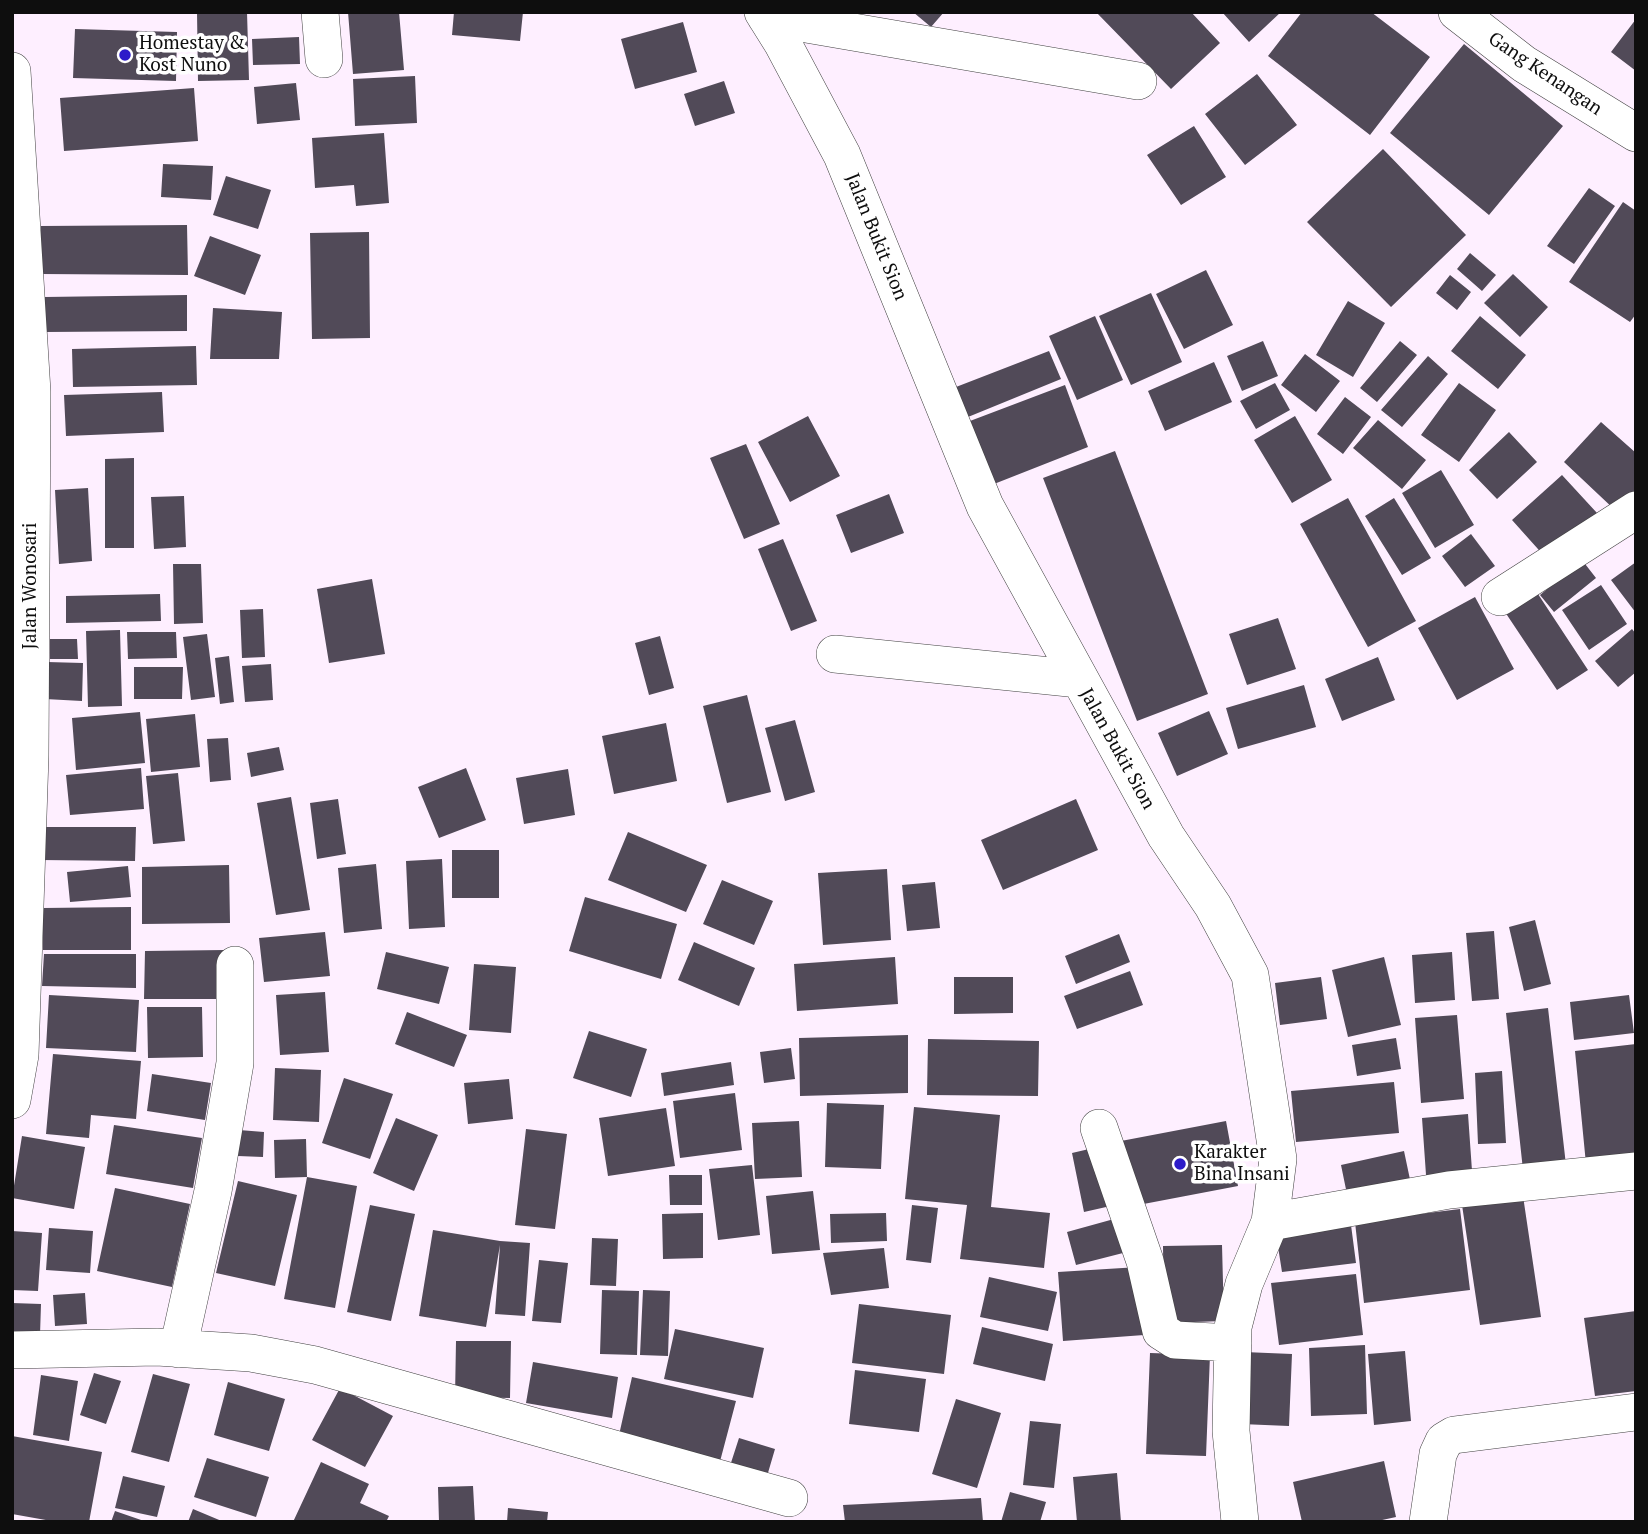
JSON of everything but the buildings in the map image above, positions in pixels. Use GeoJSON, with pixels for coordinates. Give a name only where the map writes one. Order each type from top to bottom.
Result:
{"type":"FeatureCollection","features":[{"type":"Feature","properties":{"kind":"street"},"geometry":{"type":"LineString","coordinates":[[320,12],[324,59]]}},
{"type":"Feature","properties":{"kind":"street","name":"Gang Kenangan"},"geometry":{"type":"LineString","coordinates":[[1457,12],[1524,64],[1636,133]]}},
{"type":"Feature","properties":{"kind":"street"},"geometry":{"type":"LineString","coordinates":[[765,15],[1138,80]]}},
{"type":"Feature","properties":{"kind":"street","name":"Jalan Bukit Sion"},"geometry":{"type":"LineString","coordinates":[[765,15],[842,156],[985,506],[1166,836],[1213,906],[1250,975],[1278,1159],[1270,1222],[1244,1284],[1233,1327],[1231,1431],[1240,1522]]}},
{"type":"Feature","properties":{"kind":"street","name":"Jalan Wonosari"},"geometry":{"type":"LineString","coordinates":[[12,71],[32,392],[21,706],[20,1055],[12,1100]]}},
{"type":"Feature","properties":{"kind":"street"},"geometry":{"type":"LineString","coordinates":[[1500,597],[1636,510]]}},
{"type":"Feature","properties":{"kind":"street"},"geometry":{"type":"LineString","coordinates":[[835,654],[1079,679]]}},
{"type":"Feature","properties":{"kind":"street"},"geometry":{"type":"LineString","coordinates":[[178,1349],[213,1191],[234,1063],[235,965]]}},
{"type":"Feature","properties":{"kind":"street"},"geometry":{"type":"LineString","coordinates":[[1099,1128],[1145,1261],[1161,1331],[1175,1340],[1233,1343]]}},
{"type":"Feature","properties":{"kind":"street"},"geometry":{"type":"LineString","coordinates":[[1270,1222],[1449,1190],[1636,1171]]}},
{"type":"Feature","properties":{"kind":"street"},"geometry":{"type":"LineString","coordinates":[[12,1350],[157,1347],[251,1353],[315,1365],[789,1498]]}},
{"type":"Feature","properties":{"kind":"street"},"geometry":{"type":"LineString","coordinates":[[1428,1522],[1438,1454],[1444,1441],[1454,1435],[1636,1412]]}},
{"type":"Feature","properties":{"kind":"place","name":"Homestay & Kost Nuno"},"geometry":{"type":"Point","coordinates":[125,55]}},
{"type":"Feature","properties":{"kind":"place","name":"Karakter Bina Insani"},"geometry":{"type":"Point","coordinates":[1180,1164]}}]}
